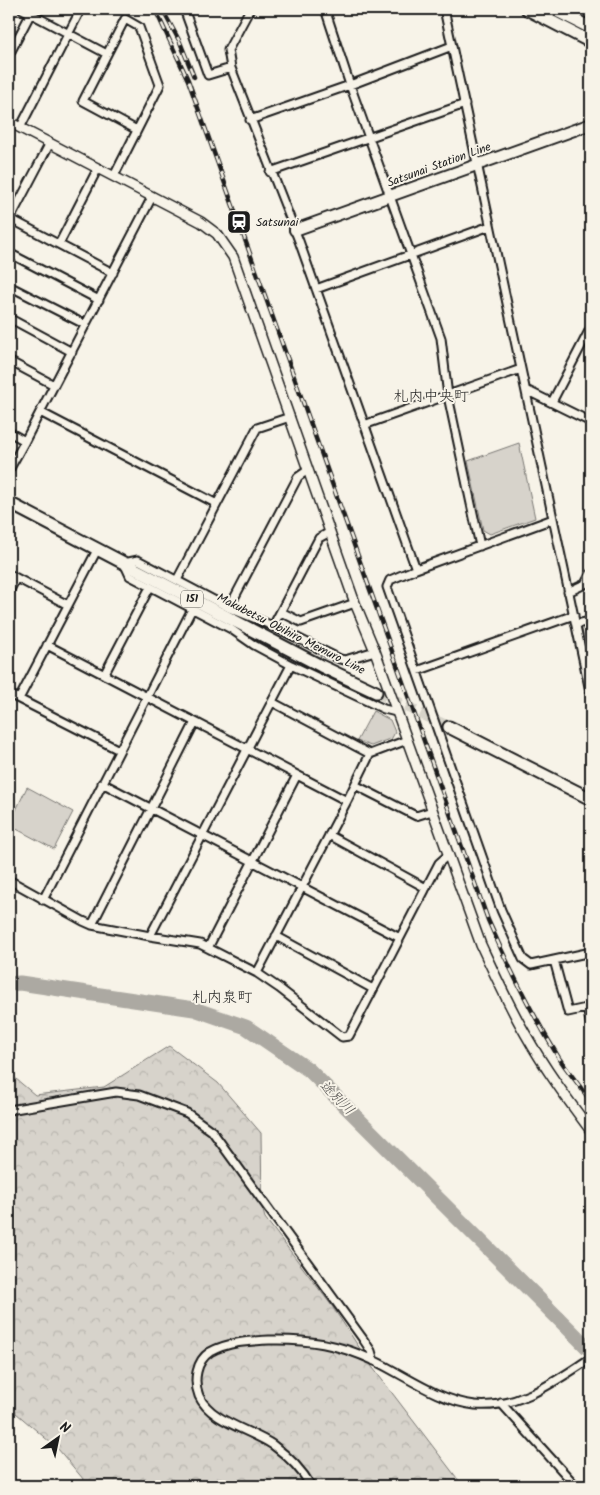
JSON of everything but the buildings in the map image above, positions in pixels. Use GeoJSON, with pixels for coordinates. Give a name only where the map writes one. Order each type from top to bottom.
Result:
{"type":"FeatureCollection","features":[{"type":"Feature","properties":{"kind":"main road"},"geometry":{"type":"LineString","coordinates":[[527,9],[591,42]]}},
{"type":"Feature","properties":{"kind":"main road"},"geometry":{"type":"LineString","coordinates":[[553,9],[591,28]]}},
{"type":"Feature","properties":{"kind":"main road","name":"Satsunai Station Line"},"geometry":{"type":"LineString","coordinates":[[295,230],[591,124]]}},
{"type":"Feature","properties":{"kind":"main road","name":"Makubetsu Obihiro Memuro Line"},"geometry":{"type":"LineString","coordinates":[[9,503],[320,666],[376,692]]}},
{"type":"Feature","properties":{"kind":"main road"},"geometry":{"type":"LineString","coordinates":[[449,727],[591,799]]}},
{"type":"Feature","properties":{"kind":"street"},"geometry":{"type":"LineString","coordinates":[[22,9],[32,11],[107,54]]}},
{"type":"Feature","properties":{"kind":"street"},"geometry":{"type":"LineString","coordinates":[[20,128],[81,9]]}},
{"type":"Feature","properties":{"kind":"street"},"geometry":{"type":"LineString","coordinates":[[184,9],[208,75],[231,68]]}},
{"type":"Feature","properties":{"kind":"street"},"geometry":{"type":"LineString","coordinates":[[250,9],[228,50],[231,68],[270,172],[295,230],[416,569]]}},
{"type":"Feature","properties":{"kind":"street"},"geometry":{"type":"LineString","coordinates":[[325,9],[350,85],[441,338],[448,396],[480,546]]}},
{"type":"Feature","properties":{"kind":"street"},"geometry":{"type":"LineString","coordinates":[[444,9],[591,696]]}},
{"type":"Feature","properties":{"kind":"street"},"geometry":{"type":"LineString","coordinates":[[9,56],[32,11]]}},
{"type":"Feature","properties":{"kind":"street"},"geometry":{"type":"LineString","coordinates":[[114,176],[160,85],[139,27],[126,19],[83,101],[137,130]]}},
{"type":"Feature","properties":{"kind":"street"},"geometry":{"type":"LineString","coordinates":[[250,120],[350,85],[452,46]]}},
{"type":"Feature","properties":{"kind":"street"},"geometry":{"type":"LineString","coordinates":[[270,172],[465,104]]}},
{"type":"Feature","properties":{"kind":"street"},"geometry":{"type":"LineString","coordinates":[[9,122],[201,222],[217,234],[233,257],[355,602],[482,945],[503,992],[527,1036],[560,1090],[591,1131]]}},
{"type":"Feature","properties":{"kind":"street"},"geometry":{"type":"LineString","coordinates":[[50,143],[9,219],[113,273]]}},
{"type":"Feature","properties":{"kind":"street"},"geometry":{"type":"LineString","coordinates":[[59,244],[98,168]]}},
{"type":"Feature","properties":{"kind":"street"},"geometry":{"type":"LineString","coordinates":[[9,470],[152,197]]}},
{"type":"Feature","properties":{"kind":"street"},"geometry":{"type":"LineString","coordinates":[[316,289],[490,226]]}},
{"type":"Feature","properties":{"kind":"street"},"geometry":{"type":"LineString","coordinates":[[9,253],[99,300]]}},
{"type":"Feature","properties":{"kind":"street"},"geometry":{"type":"LineString","coordinates":[[9,286],[86,325]]}},
{"type":"Feature","properties":{"kind":"street"},"geometry":{"type":"LineString","coordinates":[[9,318],[72,352]]}},
{"type":"Feature","properties":{"kind":"street"},"geometry":{"type":"LineString","coordinates":[[552,402],[591,326]]}},
{"type":"Feature","properties":{"kind":"street"},"geometry":{"type":"LineString","coordinates":[[9,361],[54,385]]}},
{"type":"Feature","properties":{"kind":"street"},"geometry":{"type":"LineString","coordinates":[[364,425],[521,369]]}},
{"type":"Feature","properties":{"kind":"street"},"geometry":{"type":"LineString","coordinates":[[526,390],[591,422]]}},
{"type":"Feature","properties":{"kind":"street"},"geometry":{"type":"LineString","coordinates":[[40,412],[217,504]]}},
{"type":"Feature","properties":{"kind":"street"},"geometry":{"type":"LineString","coordinates":[[177,580],[257,428],[290,416]]}},
{"type":"Feature","properties":{"kind":"street"},"geometry":{"type":"LineString","coordinates":[[9,432],[25,441]]}},
{"type":"Feature","properties":{"kind":"street"},"geometry":{"type":"LineString","coordinates":[[229,608],[298,476],[308,470]]}},
{"type":"Feature","properties":{"kind":"street"},"geometry":{"type":"LineString","coordinates":[[553,519],[416,569],[390,580],[387,587],[501,910],[523,959],[531,964],[591,952]]}},
{"type":"Feature","properties":{"kind":"street"},"geometry":{"type":"LineString","coordinates":[[274,626],[319,538],[330,532]]}},
{"type":"Feature","properties":{"kind":"street"},"geometry":{"type":"LineString","coordinates":[[19,699],[97,550]]}},
{"type":"Feature","properties":{"kind":"street"},"geometry":{"type":"LineString","coordinates":[[374,651],[346,660],[340,659],[274,626],[229,608],[138,560],[124,563],[130,576],[231,629],[254,645],[291,665],[384,709],[396,712]]}},
{"type":"Feature","properties":{"kind":"street"},"geometry":{"type":"LineString","coordinates":[[568,592],[585,584],[591,573]]}},
{"type":"Feature","properties":{"kind":"street"},"geometry":{"type":"LineString","coordinates":[[9,574],[68,605]]}},
{"type":"Feature","properties":{"kind":"street"},"geometry":{"type":"LineString","coordinates":[[9,592],[16,578]]}},
{"type":"Feature","properties":{"kind":"street"},"geometry":{"type":"LineString","coordinates":[[104,675],[150,587]]}},
{"type":"Feature","properties":{"kind":"street"},"geometry":{"type":"LineString","coordinates":[[281,612],[301,622],[355,602]]}},
{"type":"Feature","properties":{"kind":"street"},"geometry":{"type":"LineString","coordinates":[[43,900],[192,609]]}},
{"type":"Feature","properties":{"kind":"street"},"geometry":{"type":"LineString","coordinates":[[417,671],[574,615]]}},
{"type":"Feature","properties":{"kind":"street"},"geometry":{"type":"LineString","coordinates":[[576,624],[591,621]]}},
{"type":"Feature","properties":{"kind":"street"},"geometry":{"type":"LineString","coordinates":[[47,645],[347,801]]}},
{"type":"Feature","properties":{"kind":"street"},"geometry":{"type":"LineString","coordinates":[[150,936],[291,665]]}},
{"type":"Feature","properties":{"kind":"street"},"geometry":{"type":"LineString","coordinates":[[9,694],[119,750]]}},
{"type":"Feature","properties":{"kind":"street"},"geometry":{"type":"LineString","coordinates":[[272,702],[370,754]]}},
{"type":"Feature","properties":{"kind":"street"},"geometry":{"type":"LineString","coordinates":[[92,925],[196,722]]}},
{"type":"Feature","properties":{"kind":"street"},"geometry":{"type":"LineString","coordinates":[[257,973],[370,754],[407,740]]}},
{"type":"Feature","properties":{"kind":"street"},"geometry":{"type":"LineString","coordinates":[[208,948],[297,774]]}},
{"type":"Feature","properties":{"kind":"street"},"geometry":{"type":"LineString","coordinates":[[102,783],[400,938]]}},
{"type":"Feature","properties":{"kind":"street"},"geometry":{"type":"LineString","coordinates":[[355,785],[416,816],[432,811]]}},
{"type":"Feature","properties":{"kind":"street"},"geometry":{"type":"LineString","coordinates":[[329,836],[426,888]]}},
{"type":"Feature","properties":{"kind":"street"},"geometry":{"type":"LineString","coordinates":[[9,880],[92,925],[200,944],[257,973],[342,1037],[349,1036],[439,863],[448,855]]}},
{"type":"Feature","properties":{"kind":"street"},"geometry":{"type":"LineString","coordinates":[[276,936],[373,989]]}},
{"type":"Feature","properties":{"kind":"street"},"geometry":{"type":"LineString","coordinates":[[554,960],[568,1012],[589,1007],[591,1026]]}},
{"type":"Feature","properties":{"kind":"street"},"geometry":{"type":"LineString","coordinates":[[9,1110],[116,1092],[139,1095],[187,1113],[212,1131],[363,1339],[371,1351],[374,1361]]}},
{"type":"Feature","properties":{"kind":"street"},"geometry":{"type":"LineString","coordinates":[[311,1486],[306,1476],[295,1464],[272,1445],[209,1410],[200,1398],[195,1385],[196,1374],[207,1354],[220,1347],[243,1341],[296,1339],[336,1346],[374,1361],[435,1393],[474,1405],[501,1403],[522,1398],[536,1392],[591,1358]]}},
{"type":"Feature","properties":{"kind":"street"},"geometry":{"type":"LineString","coordinates":[[501,1403],[576,1486]]}},
{"type":"Feature","properties":{"kind":"green space"},"geometry":{"type":"Polygon","coordinates":[[[519,443],[535,518],[490,534],[483,530],[468,461],[519,443]]]}},
{"type":"Feature","properties":{"kind":"green space"},"geometry":{"type":"Polygon","coordinates":[[[373,711],[390,720],[395,732],[392,738],[371,746],[357,741],[373,711]]]}},
{"type":"Feature","properties":{"kind":"green space"},"geometry":{"type":"Polygon","coordinates":[[[27,787],[73,812],[54,849],[9,825],[27,787]]]}},
{"type":"Feature","properties":{"kind":"green space"},"geometry":{"type":"Polygon","coordinates":[[[169,1046],[218,1083],[261,1133],[262,1207],[265,1218],[332,1306],[370,1364],[463,1486],[89,1486],[58,1449],[9,1407],[9,1073],[35,1095],[104,1087],[169,1046]]]}},
{"type":"Feature","properties":{"kind":"waterway","name":"途別川"},"geometry":{"type":"LineString","coordinates":[[9,984],[20,983],[194,1009],[246,1027],[309,1070],[591,1351]]}},
{"type":"Feature","properties":{"kind":"tunnel"},"geometry":{"type":"LineString","coordinates":[[376,692],[449,727]]}},
{"type":"Feature","properties":{"kind":"railway"},"geometry":{"type":"LineString","coordinates":[[155,9],[188,80],[488,920],[539,1025],[559,1058],[591,1102]]}},
{"type":"Feature","properties":{"kind":"railway"},"geometry":{"type":"LineString","coordinates":[[162,9],[180,42],[194,77]]}},
{"type":"Feature","properties":{"kind":"place","name":"Satsunai"},"geometry":{"type":"Point","coordinates":[239,222]}},
{"type":"Feature","properties":{"kind":"district","name":"札内中央町"},"geometry":{"type":"Point","coordinates":[431,397]}},
{"type":"Feature","properties":{"kind":"district","name":"札内泉町"},"geometry":{"type":"Point","coordinates":[222,998]}}]}
